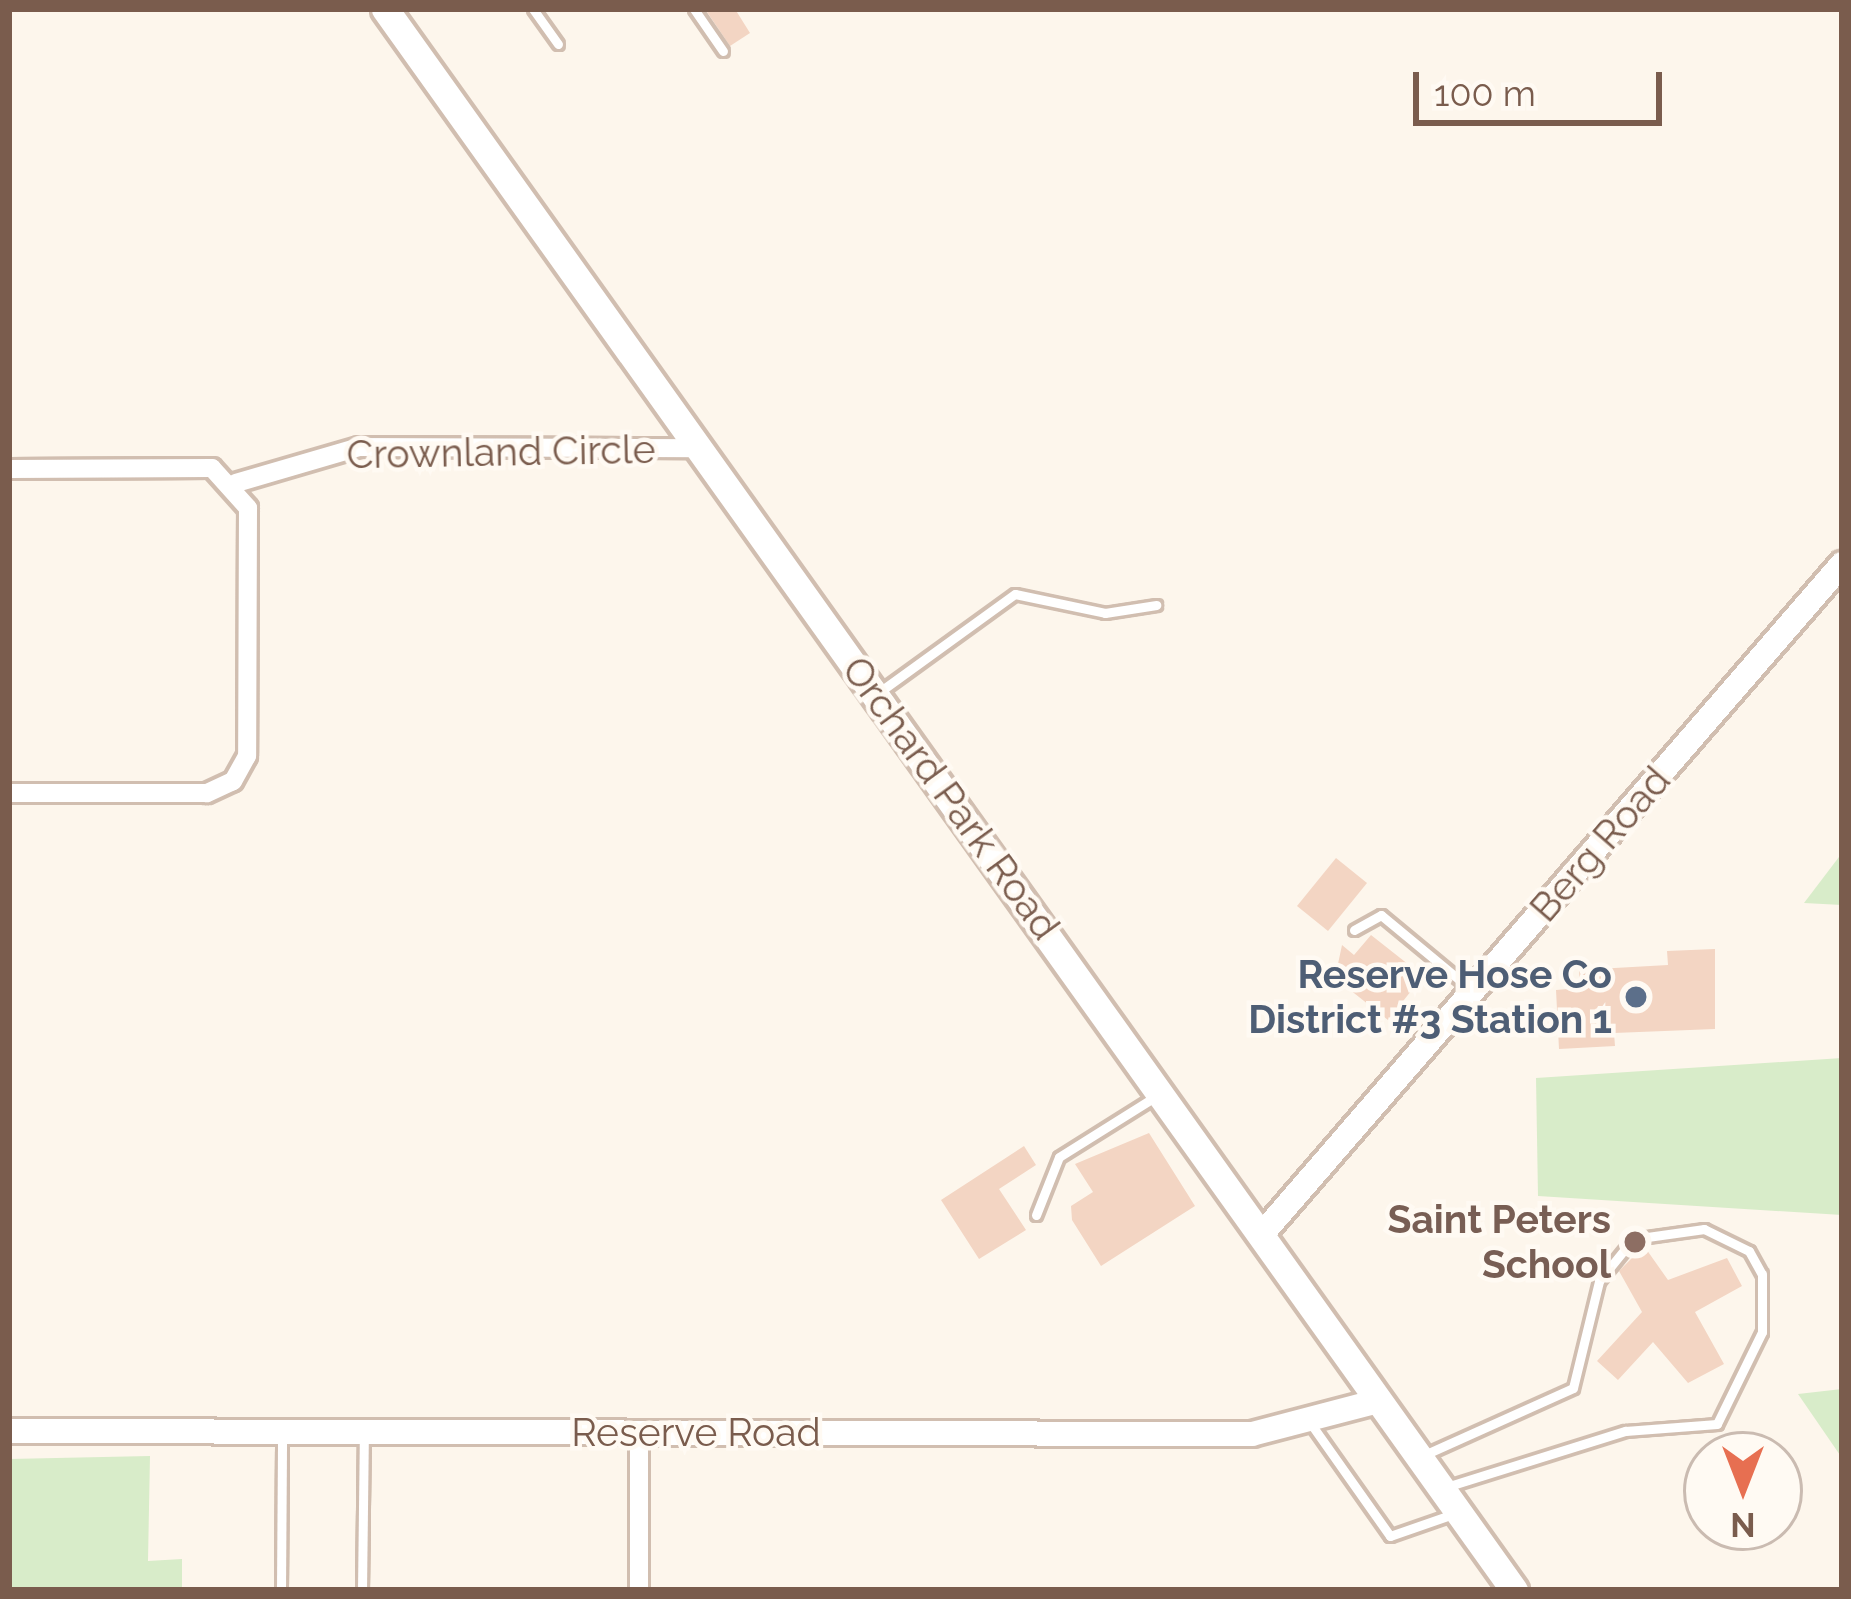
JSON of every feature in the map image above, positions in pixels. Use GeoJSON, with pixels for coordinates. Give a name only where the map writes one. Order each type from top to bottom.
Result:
{"type":"FeatureCollection","features":[{"type":"Feature","properties":{"kind":"main road","name":"Orchard Park Road"},"geometry":{"type":"LineString","coordinates":[[387,10],[1514,1590]]}},
{"type":"Feature","properties":{"kind":"street","name":"Crownland Circle"},"geometry":{"type":"LineString","coordinates":[[236,483],[359,447],[698,448]]}},
{"type":"Feature","properties":{"kind":"street"},"geometry":{"type":"LineString","coordinates":[[9,470],[212,468],[236,483],[248,508],[242,770],[207,793],[9,793]]}},
{"type":"Feature","properties":{"kind":"street","name":"Berg Road"},"geometry":{"type":"LineString","coordinates":[[1263,1233],[1842,564]]}},
{"type":"Feature","properties":{"kind":"street","name":"Reserve Road"},"geometry":{"type":"LineString","coordinates":[[9,1431],[1252,1434],[1379,1401]]}},
{"type":"Feature","properties":{"kind":"street"},"geometry":{"type":"LineString","coordinates":[[639,1432],[639,1590]]}},
{"type":"Feature","properties":{"kind":"lane"},"geometry":{"type":"LineString","coordinates":[[533,9],[558,44]]}},
{"type":"Feature","properties":{"kind":"lane"},"geometry":{"type":"LineString","coordinates":[[694,9],[723,51]]}},
{"type":"Feature","properties":{"kind":"lane"},"geometry":{"type":"LineString","coordinates":[[877,694],[1015,594],[1105,614],[1156,604]]}},
{"type":"Feature","properties":{"kind":"lane"},"geometry":{"type":"LineString","coordinates":[[1354,930],[1381,915],[1473,991]]}},
{"type":"Feature","properties":{"kind":"lane"},"geometry":{"type":"LineString","coordinates":[[1036,1215],[1059,1157],[1162,1093]]}},
{"type":"Feature","properties":{"kind":"lane"},"geometry":{"type":"LineString","coordinates":[[1308,1420],[1390,1536],[1450,1500],[1625,1431],[1718,1424],[1762,1332],[1762,1274],[1749,1251],[1703,1229],[1633,1239],[1599,1281],[1573,1388],[1419,1457]]}},
{"type":"Feature","properties":{"kind":"lane"},"geometry":{"type":"LineString","coordinates":[[281,1590],[282,1431]]}},
{"type":"Feature","properties":{"kind":"lane"},"geometry":{"type":"LineString","coordinates":[[362,1590],[364,1431]]}},
{"type":"Feature","properties":{"kind":"green space"},"geometry":{"type":"Polygon","coordinates":[[[1842,853],[1842,905],[1804,903],[1842,853]]]}},
{"type":"Feature","properties":{"kind":"green space"},"geometry":{"type":"Polygon","coordinates":[[[1842,1058],[1842,1215],[1538,1196],[1536,1078],[1842,1058]]]}},
{"type":"Feature","properties":{"kind":"green space"},"geometry":{"type":"Polygon","coordinates":[[[1842,1389],[1842,1458],[1798,1394],[1842,1389]]]}},
{"type":"Feature","properties":{"kind":"green space"},"geometry":{"type":"Polygon","coordinates":[[[150,1456],[148,1561],[182,1559],[182,1590],[9,1590],[9,1459],[150,1456]]]}},
{"type":"Feature","properties":{"kind":"building"},"geometry":{"type":"Polygon","coordinates":[[[705,9],[735,9],[750,33],[730,46],[705,9]]]}},
{"type":"Feature","properties":{"kind":"building"},"geometry":{"type":"Polygon","coordinates":[[[1336,858],[1367,883],[1328,931],[1297,906],[1336,858]]]}},
{"type":"Feature","properties":{"kind":"building"},"geometry":{"type":"Polygon","coordinates":[[[1371,935],[1423,976],[1388,1020],[1335,978],[1342,945],[1354,955],[1371,935]]]}},
{"type":"Feature","properties":{"kind":"building","name":"Reserve Hose Co District #3 Station 1"},"geometry":{"type":"Polygon","coordinates":[[[1715,949],[1715,1029],[1614,1033],[1615,1046],[1559,1049],[1556,990],[1580,988],[1579,970],[1668,965],[1667,951],[1715,949]]]}},
{"type":"Feature","properties":{"kind":"building"},"geometry":{"type":"Polygon","coordinates":[[[1149,1133],[1195,1206],[1101,1266],[1072,1220],[1071,1206],[1093,1192],[1075,1164],[1149,1133]]]}},
{"type":"Feature","properties":{"kind":"building"},"geometry":{"type":"Polygon","coordinates":[[[1024,1146],[1036,1165],[999,1189],[1026,1230],[979,1259],[941,1200],[1024,1146]]]}},
{"type":"Feature","properties":{"kind":"building"},"geometry":{"type":"Polygon","coordinates":[[[1644,1246],[1668,1280],[1727,1258],[1742,1286],[1695,1312],[1724,1364],[1688,1383],[1653,1342],[1618,1380],[1597,1361],[1642,1312],[1619,1271],[1644,1246]]]}},
{"type":"Feature","properties":{"kind":"place","name":"Reserve Hose Co District #3 Station 1"},"geometry":{"type":"Point","coordinates":[1636,997]}},
{"type":"Feature","properties":{"kind":"place","name":"Saint Peters School"},"geometry":{"type":"Point","coordinates":[1635,1242]}}]}
